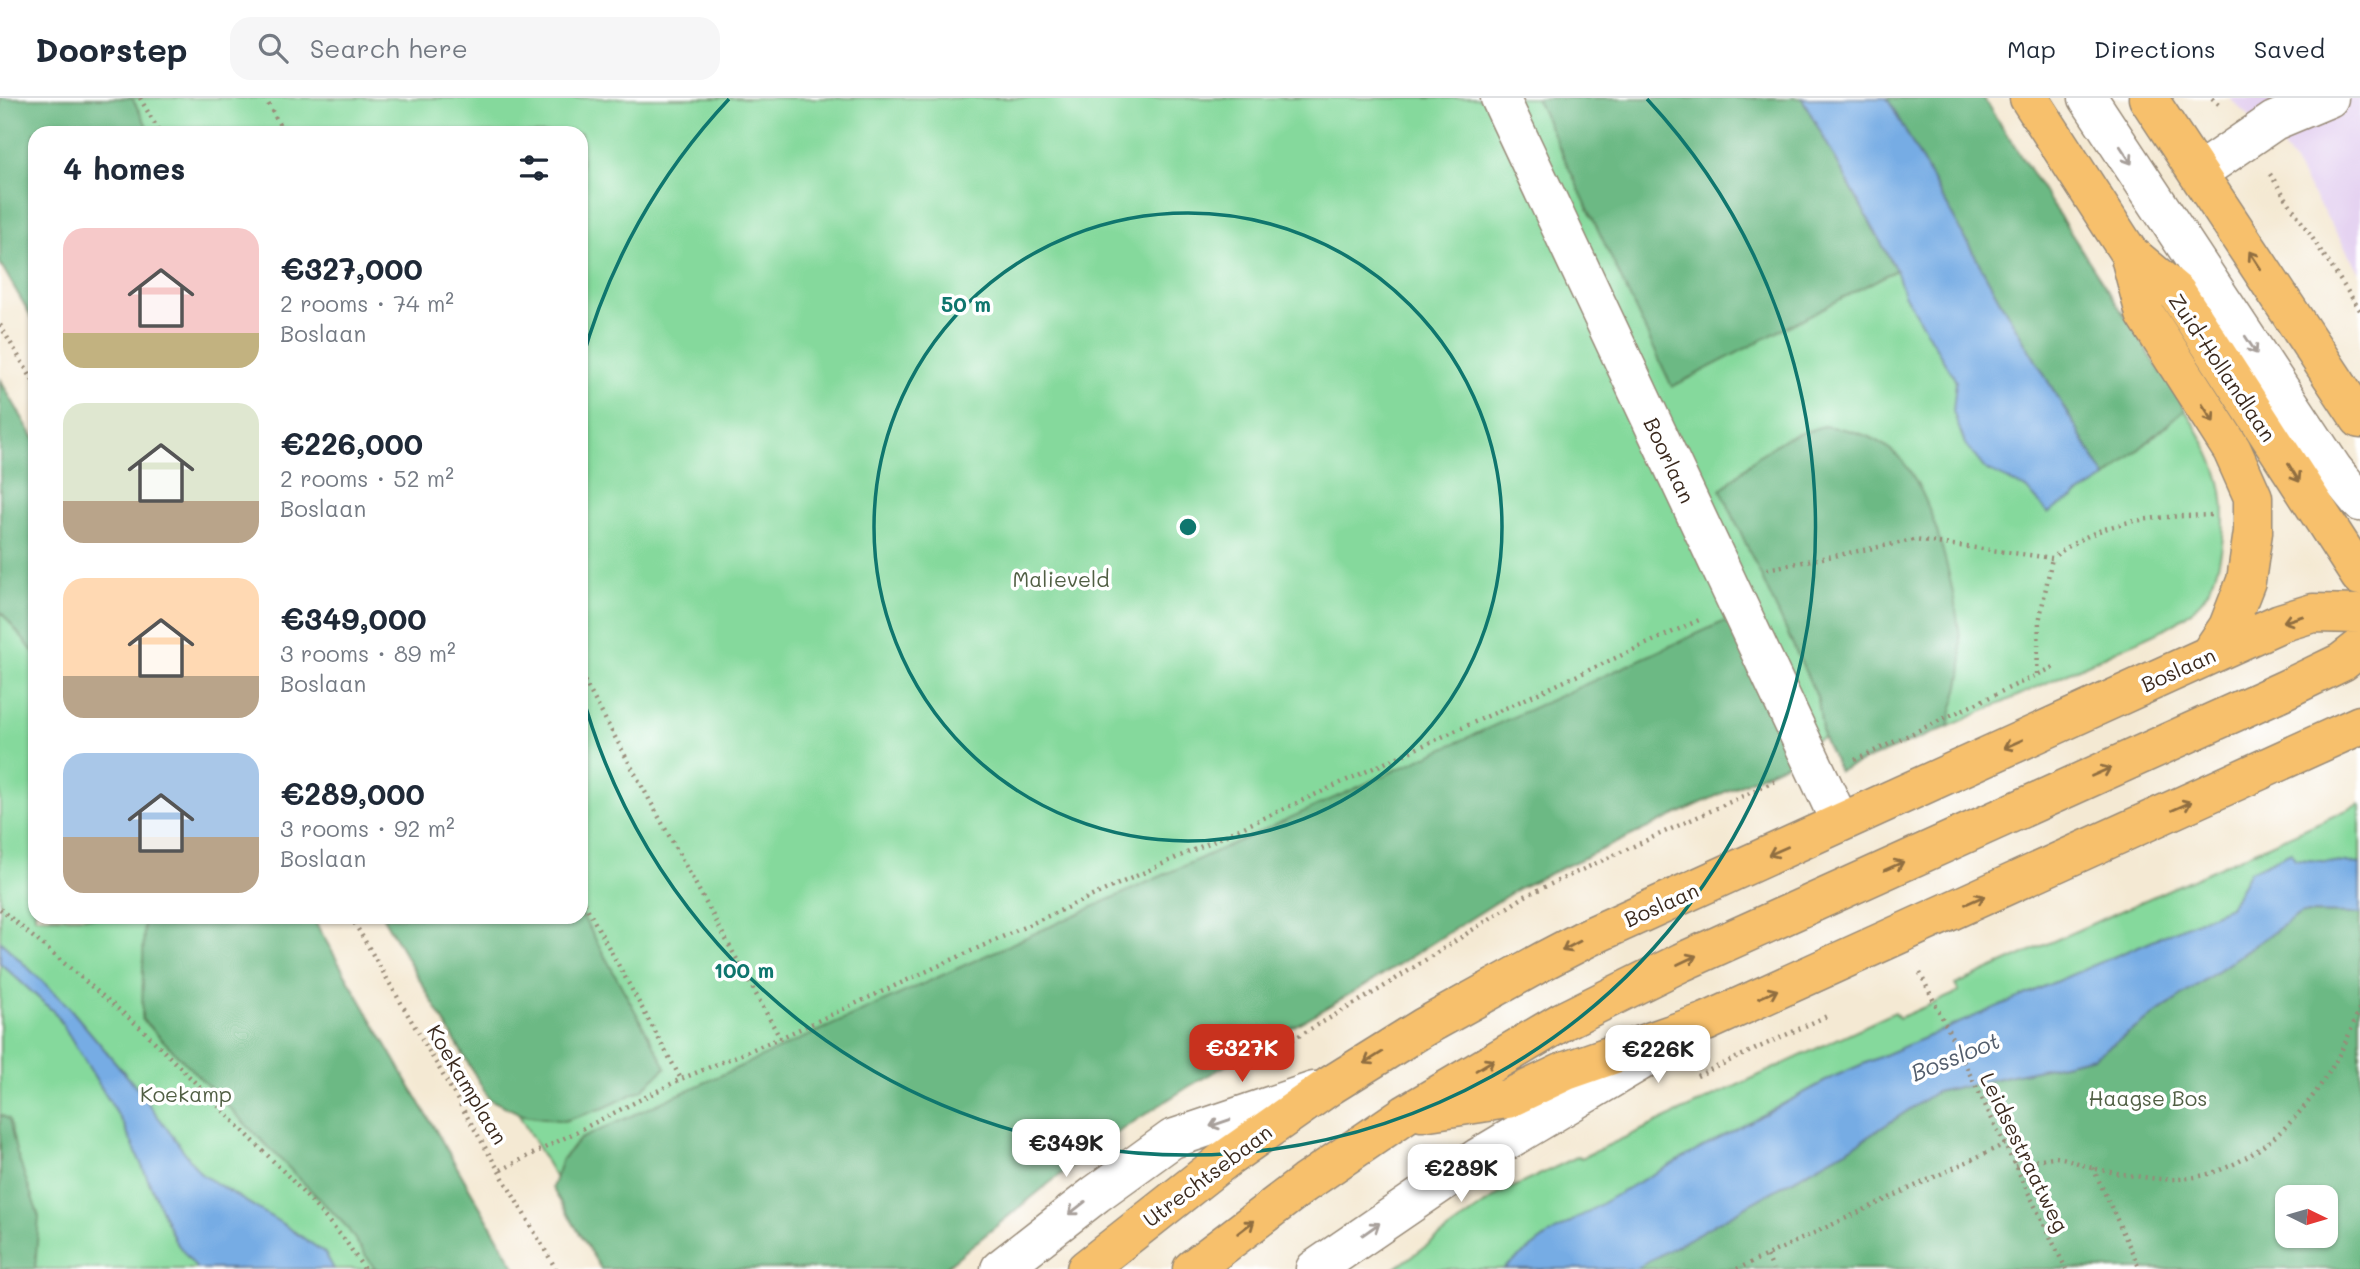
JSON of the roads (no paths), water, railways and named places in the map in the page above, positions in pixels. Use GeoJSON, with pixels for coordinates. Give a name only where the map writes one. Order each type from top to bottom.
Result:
{"type":"FeatureCollection","features":[{"type":"Feature","properties":{"kind":"main road","name":"Zuid-Hollandlaan"},"geometry":{"type":"LineString","coordinates":[[2029,98],[2129,253],[2177,293],[2360,576]]}},
{"type":"Feature","properties":{"kind":"main road"},"geometry":{"type":"LineString","coordinates":[[2148,98],[2360,419]]}},
{"type":"Feature","properties":{"kind":"main road"},"geometry":{"type":"LineString","coordinates":[[2129,253],[2145,314],[2232,450],[2253,497],[2253,532],[2246,581],[2228,627],[2209,655]]}},
{"type":"Feature","properties":{"kind":"main road","name":"Boslaan"},"geometry":{"type":"LineString","coordinates":[[1331,1085],[1424,1027],[1566,948],[1840,822],[2296,617],[2326,612],[2360,614]]}},
{"type":"Feature","properties":{"kind":"main road"},"geometry":{"type":"LineString","coordinates":[[1192,1269],[1305,1183],[1406,1114],[1527,1041],[1641,982],[2284,690],[2342,662],[2360,648]]}},
{"type":"Feature","properties":{"kind":"main road"},"geometry":{"type":"LineString","coordinates":[[1406,1114],[1507,1099],[1566,1071],[1706,1022],[2360,726]]}},
{"type":"Feature","properties":{"kind":"main road","name":"Utrechtsebaan"},"geometry":{"type":"LineString","coordinates":[[1087,1269],[1223,1161],[1331,1085]]}},
{"type":"Feature","properties":{"kind":"street","name":"Boorlaan"},"geometry":{"type":"LineString","coordinates":[[1500,98],[1738,603],[1826,765],[1840,822]]}},
{"type":"Feature","properties":{"kind":"street","name":"Zuid-Hollandlaan"},"geometry":{"type":"LineString","coordinates":[[2088,98],[2333,469],[2360,502]]}},
{"type":"Feature","properties":{"kind":"street"},"geometry":{"type":"LineString","coordinates":[[2198,173],[2261,119],[2329,98]]}},
{"type":"Feature","properties":{"kind":"street"},"geometry":{"type":"LineString","coordinates":[[1315,1269],[1479,1157],[1706,1022]]}},
{"type":"Feature","properties":{"kind":"street","name":"Boslaan"},"geometry":{"type":"LineString","coordinates":[[1000,1269],[1172,1139],[1331,1085]]}},
{"type":"Feature","properties":{"kind":"water"},"geometry":{"type":"Polygon","coordinates":[[[1802,98],[1887,98],[2000,301],[2106,478],[2048,513],[2027,489],[1985,469],[1965,444],[1953,411],[1956,381],[1904,294],[1896,270],[1802,98]]]}},
{"type":"Feature","properties":{"kind":"water","name":"Bossloot"},"geometry":{"type":"Polygon","coordinates":[[[2291,852],[2295,859],[2360,864],[2360,914],[2301,913],[2094,1057],[1936,1092],[1860,1142],[1635,1269],[1503,1269],[1547,1236],[1633,1185],[1835,1076],[2230,907],[2250,871],[2291,852]]]}},
{"type":"Feature","properties":{"kind":"water"},"geometry":{"type":"Polygon","coordinates":[[[0,941],[68,1006],[133,1083],[201,1174],[325,1253],[334,1269],[197,1269],[175,1241],[124,1125],[56,1014],[0,963],[0,941]]]}},
{"type":"Feature","properties":{"kind":"park label","name":"Malieveld"},"geometry":{"type":"Point","coordinates":[1061,578]}},
{"type":"Feature","properties":{"kind":"park label","name":"Koekamp"},"geometry":{"type":"Point","coordinates":[186,1093]}},
{"type":"Feature","properties":{"kind":"park label","name":"Haagse Bos"},"geometry":{"type":"Point","coordinates":[2148,1097]}}]}
